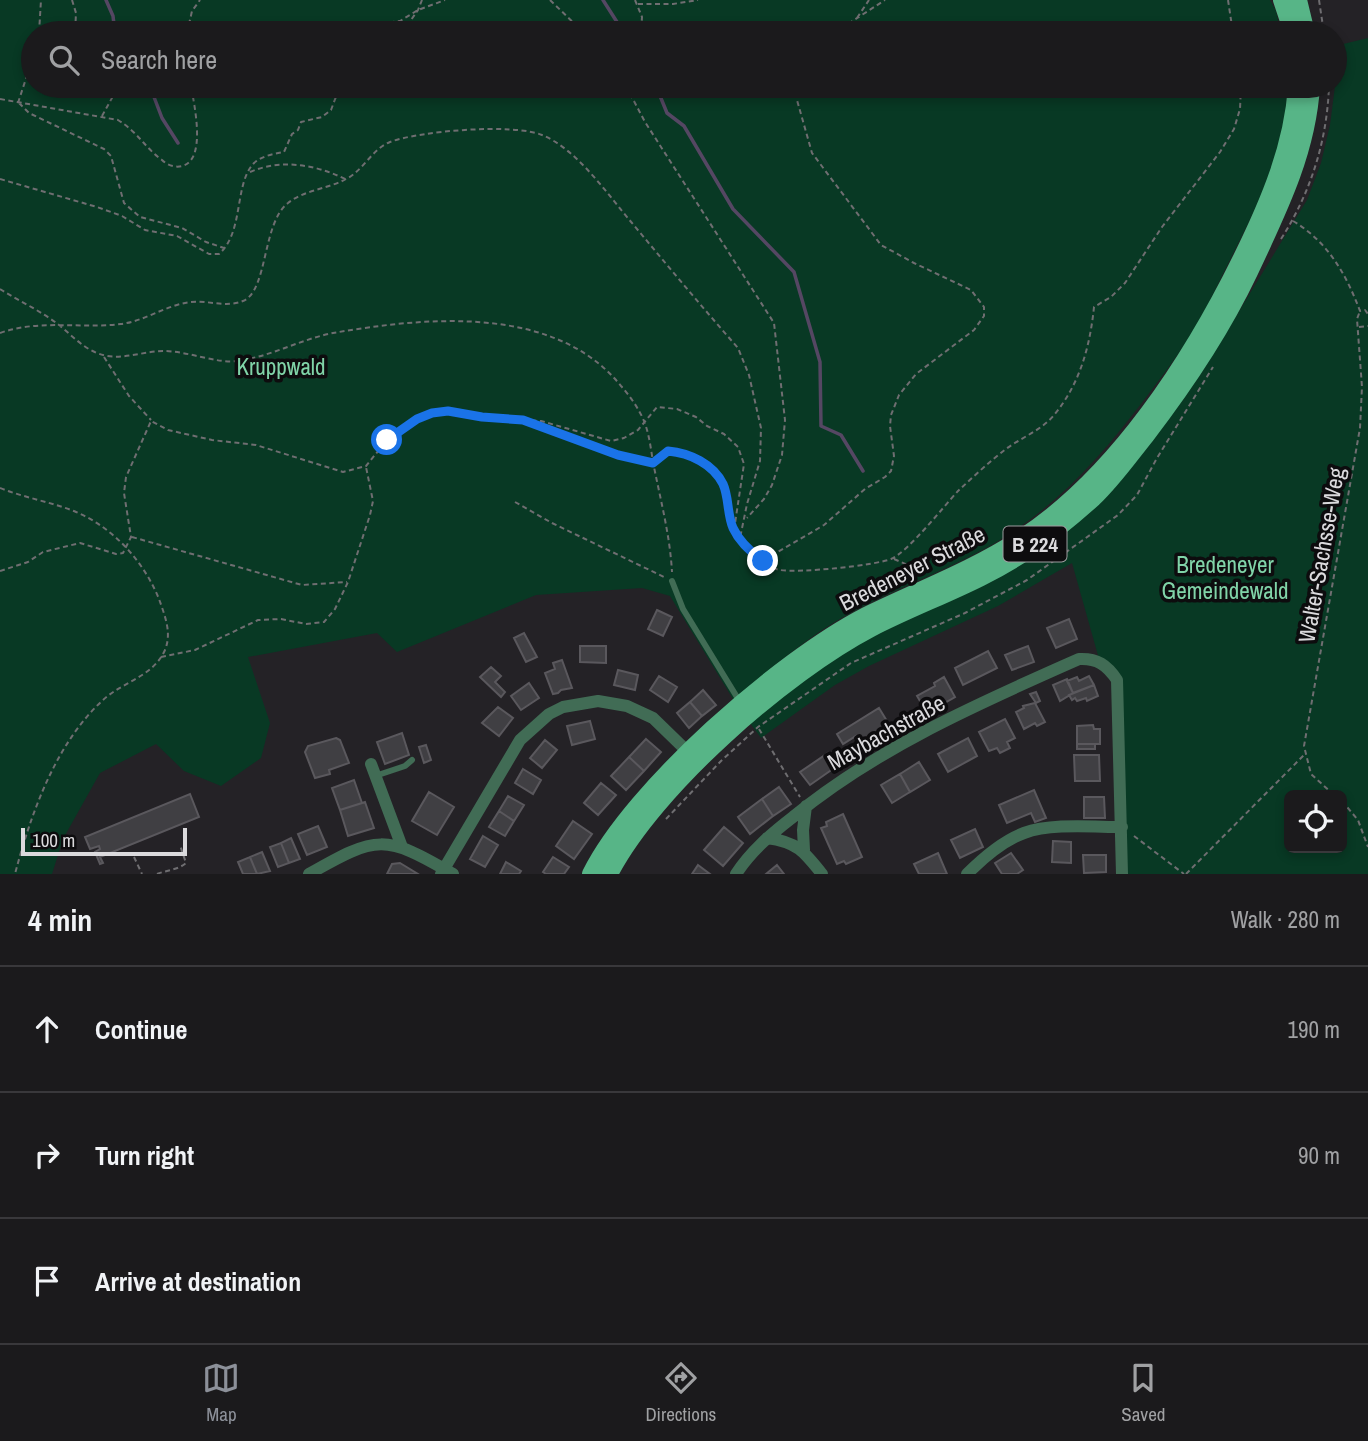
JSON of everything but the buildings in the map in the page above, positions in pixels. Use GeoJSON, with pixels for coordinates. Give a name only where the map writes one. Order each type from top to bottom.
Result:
{"type":"FeatureCollection","features":[{"type":"Feature","properties":{"kind":"main road"},"geometry":{"type":"LineString","coordinates":[[1282,0],[1289,21]]}},
{"type":"Feature","properties":{"kind":"main road"},"geometry":{"type":"LineString","coordinates":[[1298,0],[1303,21]]}},
{"type":"Feature","properties":{"kind":"main road","name":"Bredeneyer Straße"},"geometry":{"type":"LineString","coordinates":[[591,874],[626,821],[690,753],[742,705],[827,640],[864,617],[981,563],[1021,539],[1087,486],[1174,377],[1201,337],[1255,232],[1278,177],[1290,138],[1295,98]]}},
{"type":"Feature","properties":{"kind":"main road","name":"Bredeneyer Straße"},"geometry":{"type":"LineString","coordinates":[[609,874],[619,855],[665,796],[739,723],[794,678],[871,628],[985,575],[1027,551],[1095,496],[1182,389],[1212,344],[1243,285],[1293,173],[1310,98]]}},
{"type":"Feature","properties":{"kind":"street","name":"Maybachstraße"},"geometry":{"type":"LineString","coordinates":[[736,874],[746,859],[767,838],[823,792],[905,743],[995,696],[1079,659],[1090,658],[1102,663],[1117,680],[1122,827]]}},
{"type":"Feature","properties":{"kind":"street"},"geometry":{"type":"LineString","coordinates":[[309,874],[358,848],[373,844],[402,847],[446,872],[520,740],[549,714],[563,707],[598,701],[627,706],[653,719],[690,753]]}},
{"type":"Feature","properties":{"kind":"street"},"geometry":{"type":"LineString","coordinates":[[373,770],[402,847]]}},
{"type":"Feature","properties":{"kind":"street"},"geometry":{"type":"LineString","coordinates":[[804,850],[806,806]]}},
{"type":"Feature","properties":{"kind":"street"},"geometry":{"type":"LineString","coordinates":[[967,874],[1003,843],[1024,833],[1042,828],[1122,827],[1122,874]]}},
{"type":"Feature","properties":{"kind":"street"},"geometry":{"type":"LineString","coordinates":[[767,838],[786,841],[804,850],[822,874]]}},
{"type":"Feature","properties":{"kind":"lane"},"geometry":{"type":"LineString","coordinates":[[672,582],[684,609],[742,705]]}},
{"type":"Feature","properties":{"kind":"lane"},"geometry":{"type":"LineString","coordinates":[[373,770],[405,766],[412,760]]}},
{"type":"Feature","properties":{"kind":"path"},"geometry":{"type":"LineString","coordinates":[[40,21],[41,0]]}},
{"type":"Feature","properties":{"kind":"path"},"geometry":{"type":"LineString","coordinates":[[72,0],[76,21]]}},
{"type":"Feature","properties":{"kind":"path"},"geometry":{"type":"LineString","coordinates":[[190,21],[192,11],[200,0]]}},
{"type":"Feature","properties":{"kind":"path"},"geometry":{"type":"LineString","coordinates":[[410,21],[422,0]]}},
{"type":"Feature","properties":{"kind":"path"},"geometry":{"type":"LineString","coordinates":[[400,21],[418,10],[445,0]]}},
{"type":"Feature","properties":{"kind":"path"},"geometry":{"type":"LineString","coordinates":[[550,0],[572,21]]}},
{"type":"Feature","properties":{"kind":"path"},"geometry":{"type":"LineString","coordinates":[[635,0],[642,21]]}},
{"type":"Feature","properties":{"kind":"path"},"geometry":{"type":"LineString","coordinates":[[638,4],[673,5],[698,0]]}},
{"type":"Feature","properties":{"kind":"path"},"geometry":{"type":"LineString","coordinates":[[856,19],[869,0]]}},
{"type":"Feature","properties":{"kind":"path"},"geometry":{"type":"LineString","coordinates":[[853,21],[885,0]]}},
{"type":"Feature","properties":{"kind":"path"},"geometry":{"type":"LineString","coordinates":[[1228,0],[1231,21]]}},
{"type":"Feature","properties":{"kind":"path"},"geometry":{"type":"LineString","coordinates":[[1319,0],[1322,21]]}},
{"type":"Feature","properties":{"kind":"path"},"geometry":{"type":"LineString","coordinates":[[18,103],[21,94]]}},
{"type":"Feature","properties":{"kind":"path"},"geometry":{"type":"LineString","coordinates":[[102,116],[112,98]]}},
{"type":"Feature","properties":{"kind":"path"},"geometry":{"type":"LineString","coordinates":[[0,99],[118,120],[134,130],[164,163],[174,167],[184,166],[194,156],[197,125],[193,98]]}},
{"type":"Feature","properties":{"kind":"path"},"geometry":{"type":"LineString","coordinates":[[0,178],[97,207],[122,216],[145,230],[177,236],[209,254],[219,254],[226,248],[234,230],[240,196],[253,164],[265,156],[284,152],[292,134],[302,122],[322,117],[331,110],[336,98]]}},
{"type":"Feature","properties":{"kind":"path"},"geometry":{"type":"LineString","coordinates":[[632,98],[774,323],[785,420],[782,454],[768,492],[745,520]]}},
{"type":"Feature","properties":{"kind":"path"},"geometry":{"type":"LineString","coordinates":[[763,561],[824,525],[857,494],[891,471],[894,456],[891,415],[899,395],[916,374],[974,330],[984,316],[984,307],[971,290],[881,245],[812,153],[796,98]]}},
{"type":"Feature","properties":{"kind":"path"},"geometry":{"type":"LineString","coordinates":[[653,463],[668,451],[683,452],[707,464],[723,485],[734,530],[747,547],[779,570],[858,566],[893,559],[989,463],[1054,416],[1076,381],[1087,354],[1094,307],[1111,297],[1125,283],[1162,227],[1220,152],[1234,129],[1240,98]]}},
{"type":"Feature","properties":{"kind":"path","name":"Walter-Sachsse-Weg"},"geometry":{"type":"LineString","coordinates":[[1305,754],[1320,650],[1360,428],[1362,387],[1357,319],[1360,311],[1350,283],[1332,254],[1293,220],[1318,158],[1326,123],[1328,98]]}},
{"type":"Feature","properties":{"kind":"path"},"geometry":{"type":"LineString","coordinates":[[18,103],[29,113],[104,149],[111,156],[124,203],[139,217],[182,228],[206,242],[226,248]]}},
{"type":"Feature","properties":{"kind":"path"},"geometry":{"type":"LineString","coordinates":[[0,333],[18,327],[123,324],[194,301],[219,304],[242,302],[256,287],[276,217],[285,205],[297,196],[346,180],[388,143],[416,136],[483,130],[540,134],[570,153],[738,348],[750,375],[761,428],[761,461],[747,503],[740,538]]}},
{"type":"Feature","properties":{"kind":"path"},"geometry":{"type":"LineString","coordinates":[[249,173],[265,165],[284,163],[322,170],[346,180]]}},
{"type":"Feature","properties":{"kind":"path"},"geometry":{"type":"LineString","coordinates":[[0,289],[59,325],[72,339],[103,355],[118,357],[180,351],[230,362],[332,333],[472,321],[532,330],[585,352],[614,377],[644,420],[671,550],[672,582],[515,502]]}},
{"type":"Feature","properties":{"kind":"path"},"geometry":{"type":"LineString","coordinates":[[1360,311],[1364,310],[1368,314]]}},
{"type":"Feature","properties":{"kind":"path"},"geometry":{"type":"LineString","coordinates":[[1359,327],[1368,326]]}},
{"type":"Feature","properties":{"kind":"path"},"geometry":{"type":"LineString","coordinates":[[103,355],[129,396],[151,421],[168,430],[212,440],[256,445],[343,472],[366,466],[387,440],[405,426],[432,413],[448,411],[555,424],[611,441],[624,438],[638,430],[657,407],[677,409],[724,434],[738,447],[744,464],[734,530]]}},
{"type":"Feature","properties":{"kind":"path"},"geometry":{"type":"LineString","coordinates":[[523,420],[618,455],[653,463]]}},
{"type":"Feature","properties":{"kind":"path"},"geometry":{"type":"LineString","coordinates":[[0,571],[28,562],[43,552],[80,543],[116,554],[123,553],[131,537],[124,493],[126,477],[151,421]]}},
{"type":"Feature","properties":{"kind":"path"},"geometry":{"type":"LineString","coordinates":[[161,657],[195,650],[258,620],[281,619],[306,624],[324,622],[335,609],[348,582],[373,501],[366,466]]}},
{"type":"Feature","properties":{"kind":"path"},"geometry":{"type":"LineString","coordinates":[[0,488],[77,513],[126,546],[154,586],[167,620],[167,641],[161,657],[141,676],[105,698],[73,735],[47,784],[15,874]]}},
{"type":"Feature","properties":{"kind":"path"},"geometry":{"type":"LineString","coordinates":[[131,537],[302,585],[348,582]]}},
{"type":"Feature","properties":{"kind":"path"},"geometry":{"type":"LineString","coordinates":[[893,559],[927,574],[938,583]]}},
{"type":"Feature","properties":{"kind":"path"},"geometry":{"type":"LineString","coordinates":[[758,727],[806,806]]}},
{"type":"Feature","properties":{"kind":"path"},"geometry":{"type":"LineString","coordinates":[[1122,827],[1185,874],[1305,754],[1311,774],[1329,790]]}},
{"type":"Feature","properties":{"kind":"path"},"geometry":{"type":"LineString","coordinates":[[1347,808],[1358,820],[1368,847]]}},
{"type":"Feature","properties":{"kind":"path"},"geometry":{"type":"LineString","coordinates":[[157,874],[169,869],[179,869],[186,863],[180,845]]}},
{"type":"Feature","properties":{"kind":"path"},"geometry":{"type":"LineString","coordinates":[[134,857],[142,874]]}},
{"type":"Feature","properties":{"kind":"green space","name":"Kruppwald"},"geometry":{"type":"Polygon","coordinates":[[[0,0],[1270,0],[1278,21],[21,21],[21,98],[1286,98],[1283,131],[1269,176],[1199,322],[1180,352],[1115,437],[1085,471],[1052,502],[996,542],[828,626],[733,699],[670,596],[642,588],[536,595],[397,652],[377,633],[248,657],[270,723],[261,758],[221,786],[184,771],[156,744],[100,773],[63,839],[52,874],[0,874],[0,0]]]}},
{"type":"Feature","properties":{"kind":"green space","name":"Bredeneyer Gemeindewald"},"geometry":{"type":"Polygon","coordinates":[[[1368,38],[1368,874],[1125,874],[1120,691],[1099,659],[1072,563],[998,606],[869,666],[835,685],[761,738],[750,723],[821,666],[873,635],[957,596],[1200,375],[1307,200],[1321,163],[1333,98],[1347,98],[1347,43],[1368,38]]]}},
{"type":"Feature","properties":{"kind":"waterway"},"geometry":{"type":"LineString","coordinates":[[106,0],[114,21]]}},
{"type":"Feature","properties":{"kind":"waterway"},"geometry":{"type":"LineString","coordinates":[[603,0],[616,21]]}},
{"type":"Feature","properties":{"kind":"waterway"},"geometry":{"type":"LineString","coordinates":[[154,98],[162,118],[178,143]]}},
{"type":"Feature","properties":{"kind":"waterway"},"geometry":{"type":"LineString","coordinates":[[661,98],[667,113],[684,126],[733,209],[794,272],[820,362],[821,426],[841,435],[863,471]]}},
{"type":"Feature","properties":{"kind":"route"},"geometry":{"type":"LineString","coordinates":[[387,440],[417,419],[448,411],[523,420],[618,455],[653,463],[668,451],[683,452],[707,464],[723,485],[734,530],[747,547],[763,561]]}}]}
